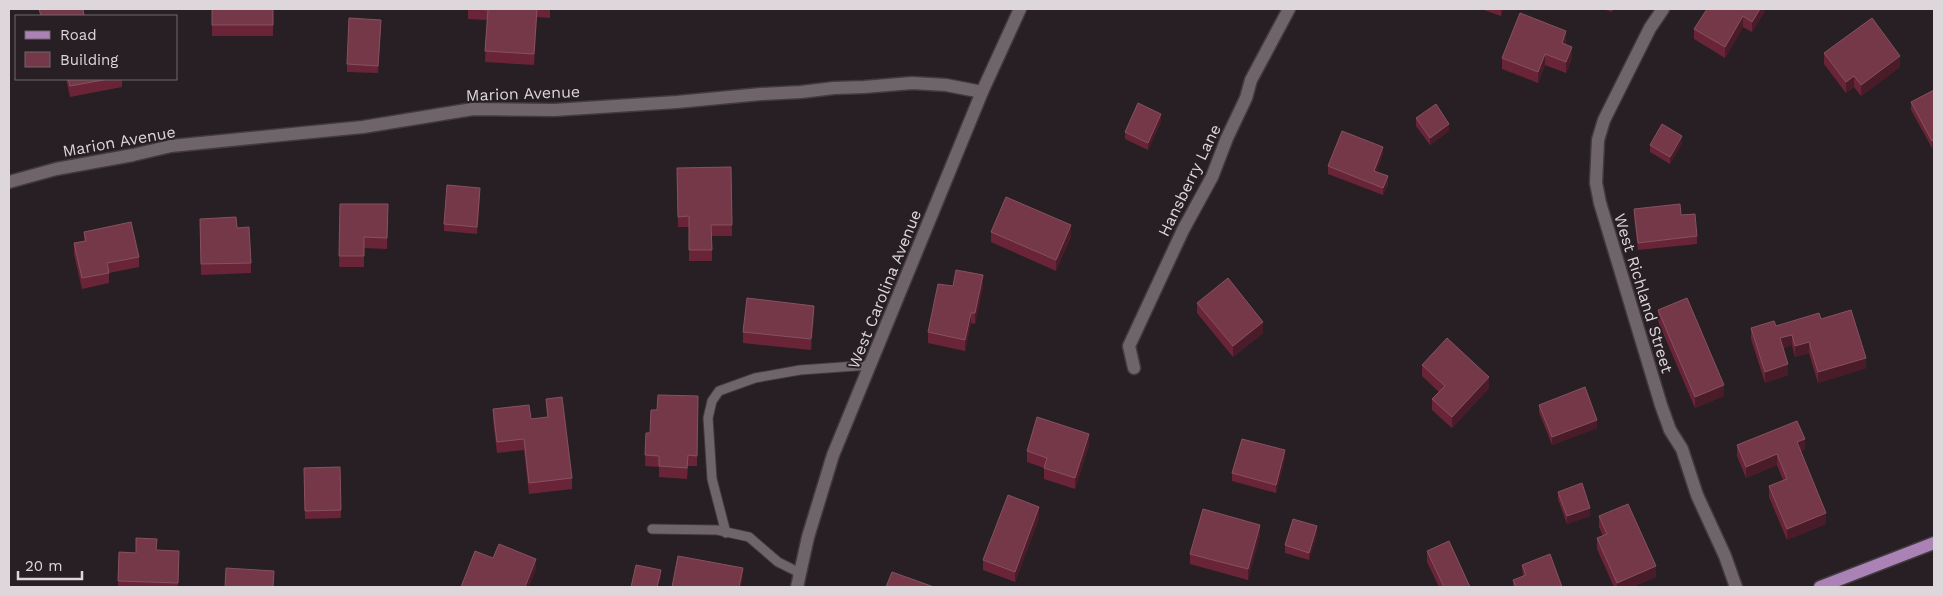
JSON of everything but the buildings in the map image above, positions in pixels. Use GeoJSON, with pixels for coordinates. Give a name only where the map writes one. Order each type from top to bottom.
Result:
{"type":"FeatureCollection","features":[{"type":"Feature","properties":{"kind":"main road"},"geometry":{"type":"LineString","coordinates":[[1820,587],[1934,543]]}},
{"type":"Feature","properties":{"kind":"street","name":"West Carolina Avenue"},"geometry":{"type":"LineString","coordinates":[[797,587],[808,537],[833,454],[982,92],[1020,9]]}},
{"type":"Feature","properties":{"kind":"street","name":"Hansberry Lane"},"geometry":{"type":"LineString","coordinates":[[1134,368],[1129,346],[1183,230],[1212,177],[1227,138],[1246,98],[1251,80],[1289,9]]}},
{"type":"Feature","properties":{"kind":"street","name":"West Richland Street"},"geometry":{"type":"LineString","coordinates":[[1663,9],[1650,28],[1604,120],[1598,140],[1596,183],[1600,203],[1661,405],[1670,430],[1682,449],[1697,495],[1725,556],[1736,587]]}},
{"type":"Feature","properties":{"kind":"street","name":"Marion Avenue"},"geometry":{"type":"LineString","coordinates":[[9,182],[56,168],[133,155],[171,146],[363,127],[473,109],[563,109],[912,83],[982,92]]}},
{"type":"Feature","properties":{"kind":"lane"},"geometry":{"type":"LineString","coordinates":[[726,532],[712,479],[708,418],[712,401],[720,392],[755,378],[800,370],[870,365]]}},
{"type":"Feature","properties":{"kind":"lane"},"geometry":{"type":"LineString","coordinates":[[652,528],[717,530],[748,537],[778,562],[800,573]]}}]}
